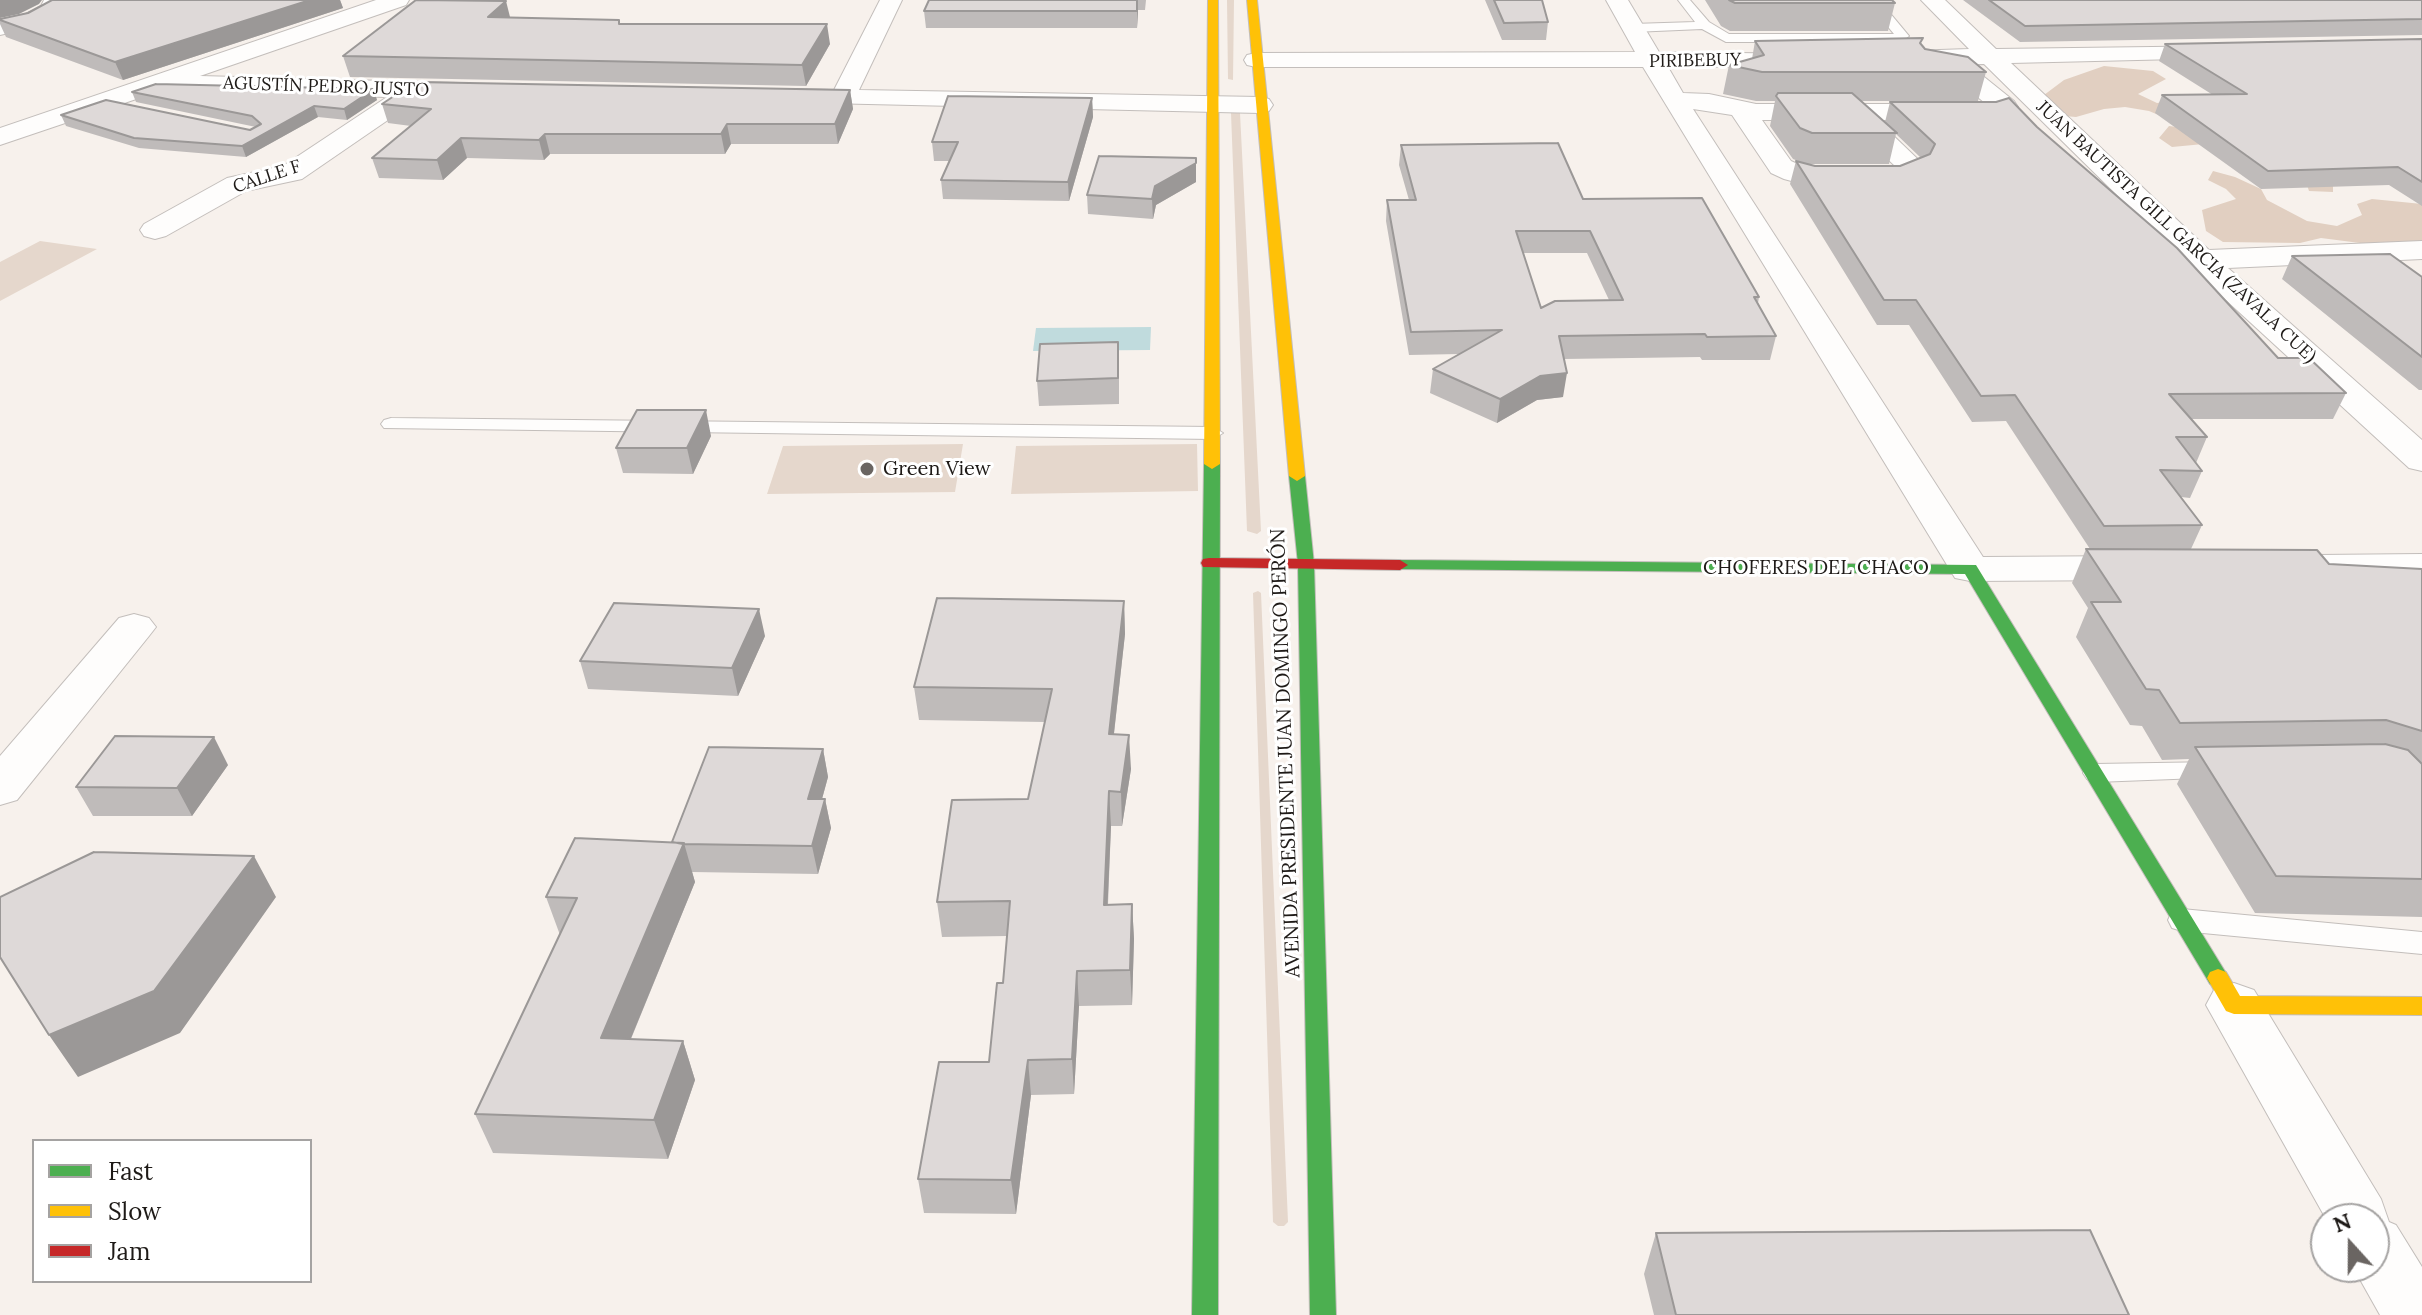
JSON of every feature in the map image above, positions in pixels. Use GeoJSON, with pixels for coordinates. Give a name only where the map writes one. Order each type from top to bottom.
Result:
{"type":"FeatureCollection","features":[{"type":"Feature","properties":{"kind":"main road"},"geometry":{"type":"LineString","coordinates":[[1205,1315],[1209,563],[1213,433],[1213,0]]}},
{"type":"Feature","properties":{"kind":"main road","name":"AVENIDA PRESIDENTE JUAN DOMINGO PERÓN"},"geometry":{"type":"LineString","coordinates":[[1252,0],[1306,564],[1323,1315]]}},
{"type":"Feature","properties":{"kind":"main road","name":"CHOFERES DEL CHACO"},"geometry":{"type":"LineString","coordinates":[[1209,563],[1970,569]]}},
{"type":"Feature","properties":{"kind":"main road"},"geometry":{"type":"LineString","coordinates":[[1970,569],[2234,1005],[2422,1006]]}},
{"type":"Feature","properties":{"kind":"street"},"geometry":{"type":"LineString","coordinates":[[0,28],[27,22],[50,10],[55,0]]}},
{"type":"Feature","properties":{"kind":"street"},"geometry":{"type":"LineString","coordinates":[[0,137],[113,106],[160,83],[398,0]]}},
{"type":"Feature","properties":{"kind":"street"},"geometry":{"type":"LineString","coordinates":[[843,97],[891,0]]}},
{"type":"Feature","properties":{"kind":"street"},"geometry":{"type":"LineString","coordinates":[[1617,0],[1633,28],[1682,87],[1970,569]]}},
{"type":"Feature","properties":{"kind":"street","name":"JUAN BAUTISTA GILL GARCIA (ZAVALA CUE)"},"geometry":{"type":"LineString","coordinates":[[1932,0],[2201,260],[2422,460]]}},
{"type":"Feature","properties":{"kind":"street","name":"PIRIBEBUY"},"geometry":{"type":"LineString","coordinates":[[1256,60],[1682,87],[1992,57],[2247,50]]}},
{"type":"Feature","properties":{"kind":"street"},"geometry":{"type":"LineString","coordinates":[[1682,87],[1703,73],[1714,70],[1821,70]]}},
{"type":"Feature","properties":{"kind":"street"},"geometry":{"type":"LineString","coordinates":[[1682,87],[1743,111],[1990,112],[2005,107],[1969,77],[1928,70],[1882,70]]}},
{"type":"Feature","properties":{"kind":"street","name":"AGUSTÍN PEDRO JUSTO"},"geometry":{"type":"LineString","coordinates":[[160,83],[493,92]]}},
{"type":"Feature","properties":{"kind":"street","name":"CALLE F"},"geometry":{"type":"LineString","coordinates":[[155,230],[237,184],[292,173],[414,90]]}},
{"type":"Feature","properties":{"kind":"street"},"geometry":{"type":"LineString","coordinates":[[764,96],[1260,105]]}},
{"type":"Feature","properties":{"kind":"street"},"geometry":{"type":"LineString","coordinates":[[1743,111],[1781,167],[1794,173],[1810,177],[1878,178],[1894,177],[1913,168],[1854,113]]}},
{"type":"Feature","properties":{"kind":"street"},"geometry":{"type":"LineString","coordinates":[[2201,260],[2422,250]]}},
{"type":"Feature","properties":{"kind":"street"},"geometry":{"type":"LineString","coordinates":[[2282,567],[2422,566]]}},
{"type":"Feature","properties":{"kind":"street","name":"CHOFERES DEL CHACO"},"geometry":{"type":"LineString","coordinates":[[1970,569],[2172,568]]}},
{"type":"Feature","properties":{"kind":"street"},"geometry":{"type":"LineString","coordinates":[[0,788],[134,627]]}},
{"type":"Feature","properties":{"kind":"street"},"geometry":{"type":"LineString","coordinates":[[2234,1005],[2350,1203]]}},
{"type":"Feature","properties":{"kind":"street"},"geometry":{"type":"LineString","coordinates":[[2390,1272],[2415,1315]]}},
{"type":"Feature","properties":{"kind":"lane"},"geometry":{"type":"LineString","coordinates":[[1684,0],[1704,25],[1726,38],[1901,38],[1903,36],[1872,0]]}},
{"type":"Feature","properties":{"kind":"lane"},"geometry":{"type":"LineString","coordinates":[[1633,28],[1704,25]]}},
{"type":"Feature","properties":{"kind":"lane"},"geometry":{"type":"LineString","coordinates":[[391,424],[1213,433]]}},
{"type":"Feature","properties":{"kind":"lane"},"geometry":{"type":"LineString","coordinates":[[2096,773],[2238,770]]}},
{"type":"Feature","properties":{"kind":"lane"},"geometry":{"type":"LineString","coordinates":[[2182,920],[2422,943]]}},
{"type":"Feature","properties":{"kind":"shaded area"},"geometry":{"type":"Polygon","coordinates":[[[1227,0],[1234,0],[1233,80],[1228,79],[1227,0]]]}},
{"type":"Feature","properties":{"kind":"shaded area"},"geometry":{"type":"Polygon","coordinates":[[[2104,66],[2153,71],[2166,79],[2138,94],[2157,103],[2176,100],[2422,168],[2409,185],[2333,182],[2333,192],[2309,191],[2305,179],[2214,143],[2172,147],[2159,138],[2169,126],[2177,127],[2168,119],[2149,111],[2125,107],[2076,117],[2052,115],[2040,98],[2064,80],[2104,66]]]}},
{"type":"Feature","properties":{"kind":"shaded area"},"geometry":{"type":"Polygon","coordinates":[[[1231,113],[1240,113],[1261,531],[1257,534],[1247,531],[1231,113]]]}},
{"type":"Feature","properties":{"kind":"shaded area"},"geometry":{"type":"Polygon","coordinates":[[[2213,171],[2261,189],[2267,200],[2307,221],[2337,226],[2362,215],[2357,204],[2372,199],[2422,204],[2422,251],[2321,238],[2300,243],[2223,242],[2206,231],[2202,210],[2236,199],[2226,189],[2208,180],[2213,171]]]}},
{"type":"Feature","properties":{"kind":"shaded area"},"geometry":{"type":"Polygon","coordinates":[[[40,241],[97,249],[0,301],[0,262],[40,241]]]}},
{"type":"Feature","properties":{"kind":"shaded area","name":"Green View"},"geometry":{"type":"Polygon","coordinates":[[[963,444],[955,492],[767,494],[783,446],[963,444]]]}},
{"type":"Feature","properties":{"kind":"shaded area","name":"Green View"},"geometry":{"type":"Polygon","coordinates":[[[1197,444],[1198,491],[1011,494],[1016,446],[1197,444]]]}},
{"type":"Feature","properties":{"kind":"shaded area"},"geometry":{"type":"Polygon","coordinates":[[[1253,593],[1261,593],[1288,1222],[1284,1226],[1273,1222],[1253,593]]]}},
{"type":"Feature","properties":{"kind":"water"},"geometry":{"type":"Polygon","coordinates":[[[1151,327],[1150,350],[1033,351],[1036,328],[1151,327]]]}},
{"type":"Feature","properties":{"kind":"building"},"geometry":{"type":"Polygon","coordinates":[[[52,0],[310,0],[115,62],[0,20],[28,13],[52,0]]]}},
{"type":"Feature","properties":{"kind":"building"},"geometry":{"type":"Polygon","coordinates":[[[416,0],[506,1],[488,17],[619,20],[619,24],[827,24],[802,65],[343,56],[416,0]]]}},
{"type":"Feature","properties":{"kind":"building"},"geometry":{"type":"Polygon","coordinates":[[[929,0],[1137,0],[1137,11],[924,11],[929,0]]]}},
{"type":"Feature","properties":{"kind":"building"},"geometry":{"type":"Polygon","coordinates":[[[1494,0],[1542,0],[1548,22],[1504,23],[1494,0]]]}},
{"type":"Feature","properties":{"kind":"building"},"geometry":{"type":"Polygon","coordinates":[[[1729,0],[1892,0],[1895,3],[1735,3],[1729,0]]]}},
{"type":"Feature","properties":{"kind":"building"},"geometry":{"type":"Polygon","coordinates":[[[1989,0],[2422,0],[2422,19],[2025,26],[1989,0]]]}},
{"type":"Feature","properties":{"kind":"building"},"geometry":{"type":"Polygon","coordinates":[[[1923,38],[1920,43],[1925,49],[1968,57],[1986,72],[1762,72],[1729,65],[1764,55],[1755,41],[1923,38]]]}},
{"type":"Feature","properties":{"kind":"building"},"geometry":{"type":"Polygon","coordinates":[[[2422,39],[2422,182],[2398,167],[2268,171],[2162,95],[2247,94],[2165,44],[2422,39]]]}},
{"type":"Feature","properties":{"kind":"building"},"geometry":{"type":"Polygon","coordinates":[[[415,82],[850,90],[835,124],[727,124],[721,134],[545,134],[539,140],[461,138],[437,160],[372,158],[431,109],[382,104],[415,82]]]}},
{"type":"Feature","properties":{"kind":"building"},"geometry":{"type":"Polygon","coordinates":[[[156,84],[374,89],[344,109],[314,106],[242,146],[134,138],[61,115],[106,100],[250,130],[261,124],[252,116],[132,92],[156,84]]]}},
{"type":"Feature","properties":{"kind":"building"},"geometry":{"type":"Polygon","coordinates":[[[1778,93],[1852,93],[1897,133],[1812,133],[1800,128],[1776,96],[1778,93]]]}},
{"type":"Feature","properties":{"kind":"building"},"geometry":{"type":"Polygon","coordinates":[[[948,96],[1092,98],[1068,182],[941,180],[958,142],[932,142],[948,96]]]}},
{"type":"Feature","properties":{"kind":"building"},"geometry":{"type":"Polygon","coordinates":[[[2009,98],[2037,127],[2177,248],[2278,358],[2309,358],[2346,393],[2169,394],[2207,437],[2176,437],[2202,471],[2160,470],[2202,525],[2104,526],[2015,395],[1981,396],[1916,300],[1884,300],[1796,161],[1815,166],[1900,166],[1930,154],[1935,144],[1890,102],[1996,102],[2009,98]]]}},
{"type":"Feature","properties":{"kind":"building"},"geometry":{"type":"Polygon","coordinates":[[[1558,143],[1583,199],[1702,198],[1759,297],[1754,297],[1776,336],[1559,336],[1567,373],[1540,376],[1500,399],[1433,369],[1502,330],[1411,332],[1387,200],[1416,200],[1401,145],[1558,143]],[[1516,231],[1541,308],[1555,301],[1623,300],[1590,231],[1516,231]]]}},
{"type":"Feature","properties":{"kind":"building"},"geometry":{"type":"Polygon","coordinates":[[[1099,156],[1196,158],[1196,163],[1155,186],[1152,199],[1087,195],[1099,156]]]}},
{"type":"Feature","properties":{"kind":"building"},"geometry":{"type":"Polygon","coordinates":[[[2390,254],[2422,277],[2422,357],[2292,256],[2390,254]]]}},
{"type":"Feature","properties":{"kind":"building"},"geometry":{"type":"Polygon","coordinates":[[[1118,342],[1118,378],[1037,381],[1040,344],[1118,342]]]}},
{"type":"Feature","properties":{"kind":"building"},"geometry":{"type":"Polygon","coordinates":[[[637,410],[706,410],[687,448],[616,448],[637,410]]]}},
{"type":"Feature","properties":{"kind":"building"},"geometry":{"type":"Polygon","coordinates":[[[2086,549],[2317,550],[2329,564],[2422,569],[2422,731],[2386,720],[2180,723],[2159,690],[2146,689],[2091,602],[2121,602],[2086,549]]]}},
{"type":"Feature","properties":{"kind":"building"},"geometry":{"type":"Polygon","coordinates":[[[937,598],[1124,601],[1109,734],[1129,735],[1121,792],[1109,791],[1104,905],[1132,904],[1130,970],[1077,971],[1072,1059],[1028,1060],[1011,1180],[918,1179],[939,1062],[989,1062],[997,983],[1003,983],[1010,901],[937,902],[952,800],[1028,799],[1052,689],[914,687],[937,598]]]}},
{"type":"Feature","properties":{"kind":"building"},"geometry":{"type":"Polygon","coordinates":[[[614,603],[759,609],[732,668],[580,661],[614,603]]]}},
{"type":"Feature","properties":{"kind":"building"},"geometry":{"type":"Polygon","coordinates":[[[115,736],[214,737],[177,788],[76,787],[115,736]]]}},
{"type":"Feature","properties":{"kind":"building"},"geometry":{"type":"Polygon","coordinates":[[[2385,744],[2408,750],[2422,764],[2422,879],[2276,876],[2195,747],[2385,744]]]}},
{"type":"Feature","properties":{"kind":"building"},"geometry":{"type":"Polygon","coordinates":[[[709,747],[823,749],[808,799],[825,799],[812,846],[672,842],[709,747]]]}},
{"type":"Feature","properties":{"kind":"building"},"geometry":{"type":"Polygon","coordinates":[[[575,838],[684,843],[601,1038],[683,1041],[654,1120],[475,1114],[577,898],[546,897],[575,838]]]}},
{"type":"Feature","properties":{"kind":"building"},"geometry":{"type":"Polygon","coordinates":[[[94,852],[254,856],[154,991],[49,1035],[0,957],[0,897],[94,852]]]}},
{"type":"Feature","properties":{"kind":"building"},"geometry":{"type":"Polygon","coordinates":[[[2090,1230],[2129,1315],[1676,1315],[1656,1233],[2090,1230]]]}},
{"type":"Feature","properties":{"kind":"traffic: fast"},"geometry":{"type":"LineString","coordinates":[[1205,1315],[1212,464]]}},
{"type":"Feature","properties":{"kind":"traffic: fast"},"geometry":{"type":"LineString","coordinates":[[1297,476],[1306,564],[1323,1315]]}},
{"type":"Feature","properties":{"kind":"traffic: fast"},"geometry":{"type":"LineString","coordinates":[[1400,565],[1970,569],[2218,978]]}},
{"type":"Feature","properties":{"kind":"traffic: slow"},"geometry":{"type":"LineString","coordinates":[[1212,464],[1213,0]]}},
{"type":"Feature","properties":{"kind":"traffic: slow"},"geometry":{"type":"LineString","coordinates":[[1252,0],[1297,476]]}},
{"type":"Feature","properties":{"kind":"traffic: slow"},"geometry":{"type":"LineString","coordinates":[[2218,978],[2234,1005],[2422,1006]]}},
{"type":"Feature","properties":{"kind":"traffic: jam"},"geometry":{"type":"LineString","coordinates":[[1209,563],[1400,565]]}},
{"type":"Feature","properties":{"kind":"place","name":"Green View"},"geometry":{"type":"Point","coordinates":[867,469]}}]}
